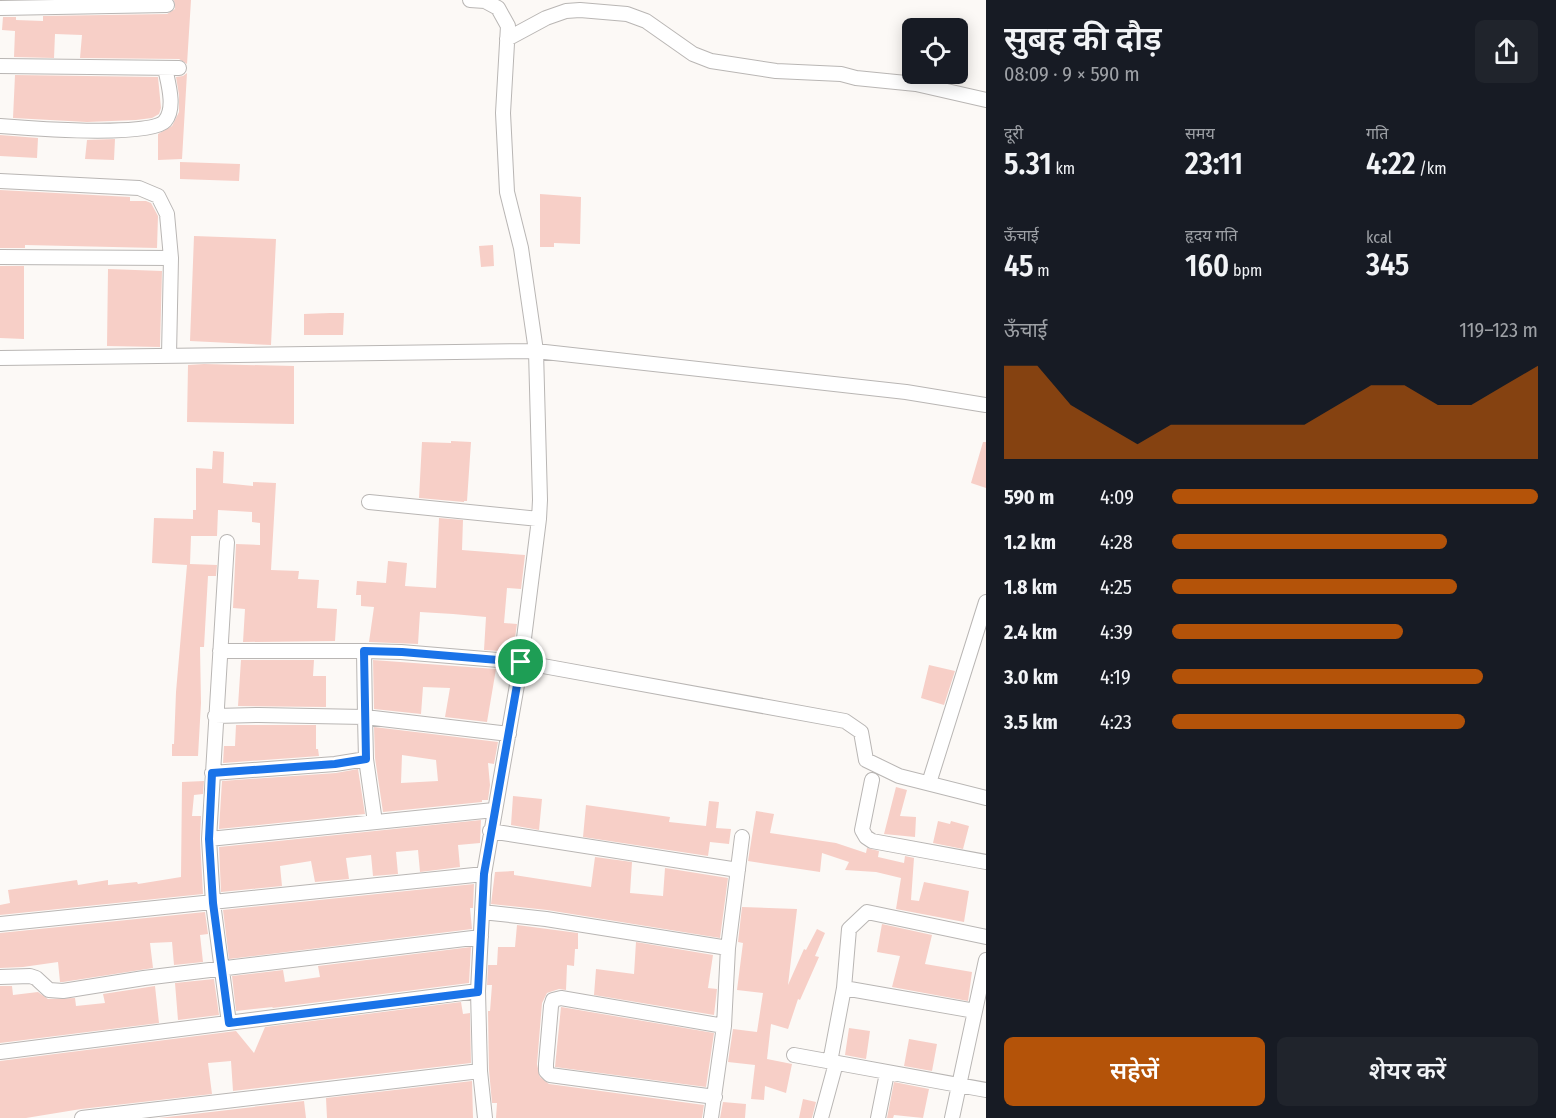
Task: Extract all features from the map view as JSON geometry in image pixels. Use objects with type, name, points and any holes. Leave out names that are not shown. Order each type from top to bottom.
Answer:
[{"type":"street","points":[[470,0],[499,4],[508,26],[503,112],[507,192],[521,248],[536,351],[540,519],[521,662],[484,874],[478,992],[480,1071],[485,1118]]},
{"type":"street","points":[[0,8],[167,5]]},
{"type":"street","points":[[507,39],[546,18],[566,11],[627,14],[646,21],[693,54],[711,62],[776,70],[842,74],[856,78],[916,84],[986,100]]},
{"type":"street","points":[[0,66],[179,68]]},
{"type":"street","points":[[0,126],[136,131],[160,125],[166,120],[169,108],[170,93],[165,68]]},
{"type":"street","points":[[0,181],[139,188],[158,196],[167,214],[171,258],[170,355]]},
{"type":"street","points":[[0,258],[171,258]]},
{"type":"street","points":[[0,358],[536,351],[906,392],[986,405]]},
{"type":"street","points":[[369,502],[540,519]]},
{"type":"street","points":[[227,542],[209,839],[213,903],[229,1023]]},
{"type":"street","points":[[929,783],[986,602]]},
{"type":"street","points":[[220,651],[402,652],[521,662],[845,721],[861,732],[866,760],[899,776],[986,798]]},
{"type":"street","points":[[364,651],[366,759],[375,822]]},
{"type":"street","points":[[215,716],[365,717],[509,734]]},
{"type":"street","points":[[212,773],[335,764],[366,759]]},
{"type":"street","points":[[872,780],[862,830],[866,837],[872,841],[986,862]]},
{"type":"street","points":[[209,839],[494,810]]},
{"type":"street","points":[[490,831],[738,870]]},
{"type":"street","points":[[711,1118],[724,1026],[728,948],[741,837]]},
{"type":"street","points":[[0,924],[484,874]]},
{"type":"street","points":[[482,912],[546,919],[728,948]]},
{"type":"street","points":[[821,1118],[833,1062],[844,988],[849,929],[867,912],[986,936]]},
{"type":"street","points":[[0,977],[36,978],[49,990],[63,991],[144,978],[481,937]]},
{"type":"street","points":[[952,1118],[986,960]]},
{"type":"street","points":[[844,988],[975,1011]]},
{"type":"street","points":[[0,1052],[478,992]]},
{"type":"street","points":[[715,1097],[550,1075],[546,1071],[546,1064],[551,1006],[553,1000],[561,998],[724,1026]]},
{"type":"street","points":[[794,1055],[986,1090]]},
{"type":"street","points":[[82,1118],[480,1071]]},
{"type":"street","points":[[878,1118],[887,1073]]},
{"type":"building","points":[[174,0],[191,0],[187,64],[179,59],[80,58],[82,35],[55,34],[54,58],[14,57],[15,31],[2,30],[3,17],[43,21],[43,16],[167,14],[175,9]]},
{"type":"building","points":[[187,73],[182,159],[158,160],[158,134],[172,126],[179,112],[176,77]]},
{"type":"building","points":[[15,75],[158,77],[161,108],[159,114],[152,118],[136,120],[87,122],[13,118]]},
{"type":"building","points":[[0,135],[38,138],[37,158],[0,156]]},
{"type":"building","points":[[115,139],[114,160],[85,159],[87,140]]},
{"type":"building","points":[[180,162],[240,164],[239,181],[180,179]]},
{"type":"building","points":[[0,190],[130,197],[130,201],[146,201],[151,203],[158,216],[157,248],[25,245],[25,248],[0,248]]},
{"type":"building","points":[[540,194],[581,197],[580,244],[554,243],[554,247],[540,247]]},
{"type":"building","points":[[194,236],[276,239],[271,345],[190,341]]},
{"type":"building","points":[[493,245],[494,266],[481,267],[479,246]]},
{"type":"building","points":[[0,266],[24,266],[24,339],[0,338]]},
{"type":"building","points":[[108,269],[162,271],[160,347],[107,346]]},
{"type":"building","points":[[344,313],[343,335],[304,335],[304,314]]},
{"type":"building","points":[[188,365],[294,366],[294,424],[187,422]]},
{"type":"building","points":[[451,441],[471,442],[467,501],[419,498],[422,442],[451,443]]},
{"type":"building","points":[[983,442],[986,442],[986,488],[971,483]]},
{"type":"building","points":[[213,451],[224,452],[223,483],[253,486],[253,482],[276,483],[271,570],[299,571],[298,579],[319,580],[317,608],[337,609],[335,641],[243,642],[245,609],[233,608],[236,544],[260,545],[260,523],[252,522],[252,512],[218,510],[217,536],[191,536],[190,564],[217,565],[216,576],[208,576],[204,647],[200,647],[201,703],[198,756],[172,756],[187,565],[152,563],[154,518],[193,519],[193,510],[196,510],[196,468],[212,469]]},
{"type":"building","points":[[439,518],[463,520],[462,550],[525,555],[521,589],[507,588],[504,623],[517,624],[513,652],[484,650],[486,617],[453,614],[420,612],[418,644],[369,642],[374,607],[361,606],[361,595],[356,595],[357,581],[386,583],[388,561],[407,563],[405,586],[436,588]]},
{"type":"building","points":[[241,660],[314,660],[313,676],[326,676],[326,707],[238,706]]},
{"type":"building","points":[[373,660],[496,669],[487,722],[445,717],[450,688],[423,687],[421,714],[374,709]]},
{"type":"building","points":[[929,665],[955,671],[944,705],[921,698]]},
{"type":"building","points":[[236,725],[316,725],[316,749],[318,749],[319,756],[223,763],[224,746],[235,746]]},
{"type":"building","points":[[374,727],[498,742],[494,764],[488,763],[490,785],[488,800],[482,800],[482,802],[383,812],[375,758]],"holes":[[[402,755],[436,760],[438,781],[401,783]]]},
{"type":"building","points":[[358,769],[365,814],[219,829],[222,781],[336,773]]},
{"type":"building","points":[[204,781],[203,794],[194,795],[192,816],[201,816],[203,894],[0,915],[0,905],[10,903],[8,890],[77,880],[78,885],[108,880],[108,885],[137,882],[138,884],[181,877],[182,782]]},
{"type":"building","points":[[896,787],[907,790],[900,816],[916,817],[915,837],[884,834]]},
{"type":"building","points":[[513,796],[542,799],[539,830],[511,825]]},
{"type":"building","points":[[709,801],[719,802],[716,828],[731,829],[729,844],[710,842],[708,856],[583,837],[586,805],[670,817],[669,822],[706,826]]},
{"type":"building","points":[[756,811],[774,814],[770,833],[836,843],[866,853],[867,848],[879,851],[878,857],[904,863],[905,856],[914,858],[911,900],[919,901],[924,882],[969,891],[964,922],[896,909],[901,878],[876,872],[845,870],[849,862],[822,853],[820,872],[748,861]]},
{"type":"building","points":[[481,820],[480,843],[458,845],[460,867],[420,872],[418,850],[396,852],[398,874],[373,876],[371,855],[346,858],[349,879],[315,882],[311,861],[280,866],[282,886],[221,892],[219,847]]},
{"type":"building","points":[[938,821],[950,824],[951,821],[969,826],[963,849],[933,843]]},
{"type":"building","points":[[595,857],[632,862],[630,893],[663,896],[665,868],[728,878],[720,938],[547,910],[491,904],[495,872],[514,871],[514,875],[591,887]]},
{"type":"building","points":[[474,884],[473,908],[470,908],[472,929],[229,959],[223,910]]},
{"type":"building","points":[[742,907],[797,909],[788,985],[804,949],[806,950],[817,929],[825,933],[815,956],[819,957],[800,1000],[798,999],[788,1029],[771,1024],[767,1059],[792,1064],[786,1093],[765,1086],[764,1100],[751,1099],[755,1065],[728,1062],[733,1029],[757,1032],[763,993],[737,990],[743,943],[738,942]]},
{"type":"building","points":[[205,912],[208,934],[200,935],[203,962],[174,965],[172,942],[150,943],[153,968],[63,982],[60,982],[58,962],[0,968],[0,933]]},
{"type":"building","points":[[882,924],[932,935],[925,964],[972,972],[968,1001],[892,987],[900,956],[877,952]]},
{"type":"building","points":[[517,925],[578,933],[578,949],[575,949],[574,966],[567,965],[566,990],[559,989],[547,993],[542,1003],[537,1064],[540,1077],[549,1084],[704,1105],[702,1118],[496,1118],[497,1103],[492,1103],[489,1070],[488,1011],[490,1011],[492,985],[487,985],[488,965],[497,965],[498,947],[515,947]]},
{"type":"building","points":[[636,942],[713,955],[708,988],[717,989],[714,1015],[594,995],[596,969],[634,974]]},
{"type":"building","points":[[471,947],[469,983],[236,1011],[232,976],[283,970],[285,982],[320,977],[318,966]]},
{"type":"building","points":[[214,979],[219,1015],[178,1020],[175,983]]},
{"type":"building","points":[[0,986],[12,986],[13,995],[38,992],[48,999],[75,998],[76,1006],[105,1003],[103,994],[155,986],[159,1023],[0,1043]]},
{"type":"building","points":[[461,1002],[463,1014],[470,1013],[471,1063],[233,1091],[231,1061],[208,1063],[212,1094],[81,1109],[26,1118],[0,1118],[0,1061],[236,1031],[254,1053],[265,1027]]},
{"type":"building","points":[[561,1007],[714,1033],[706,1087],[555,1067]]},
{"type":"building","points":[[849,1028],[870,1031],[866,1059],[845,1055]]},
{"type":"building","points":[[909,1039],[937,1044],[932,1071],[904,1066]]},
{"type":"building","points":[[472,1081],[473,1118],[327,1118],[326,1098]]},
{"type":"building","points":[[894,1082],[929,1089],[923,1118],[894,1115],[893,1118],[887,1118]]},
{"type":"building","points":[[803,1099],[816,1102],[812,1118],[799,1118]]},
{"type":"building","points":[[304,1101],[306,1118],[159,1118]]},
{"type":"building","points":[[723,1102],[746,1104],[745,1118],[720,1118]]},
{"type":"route","points":[[364,651],[521,662],[484,874],[478,992],[229,1023],[213,903],[209,839],[212,773],[335,764],[366,759],[364,651]]}]
